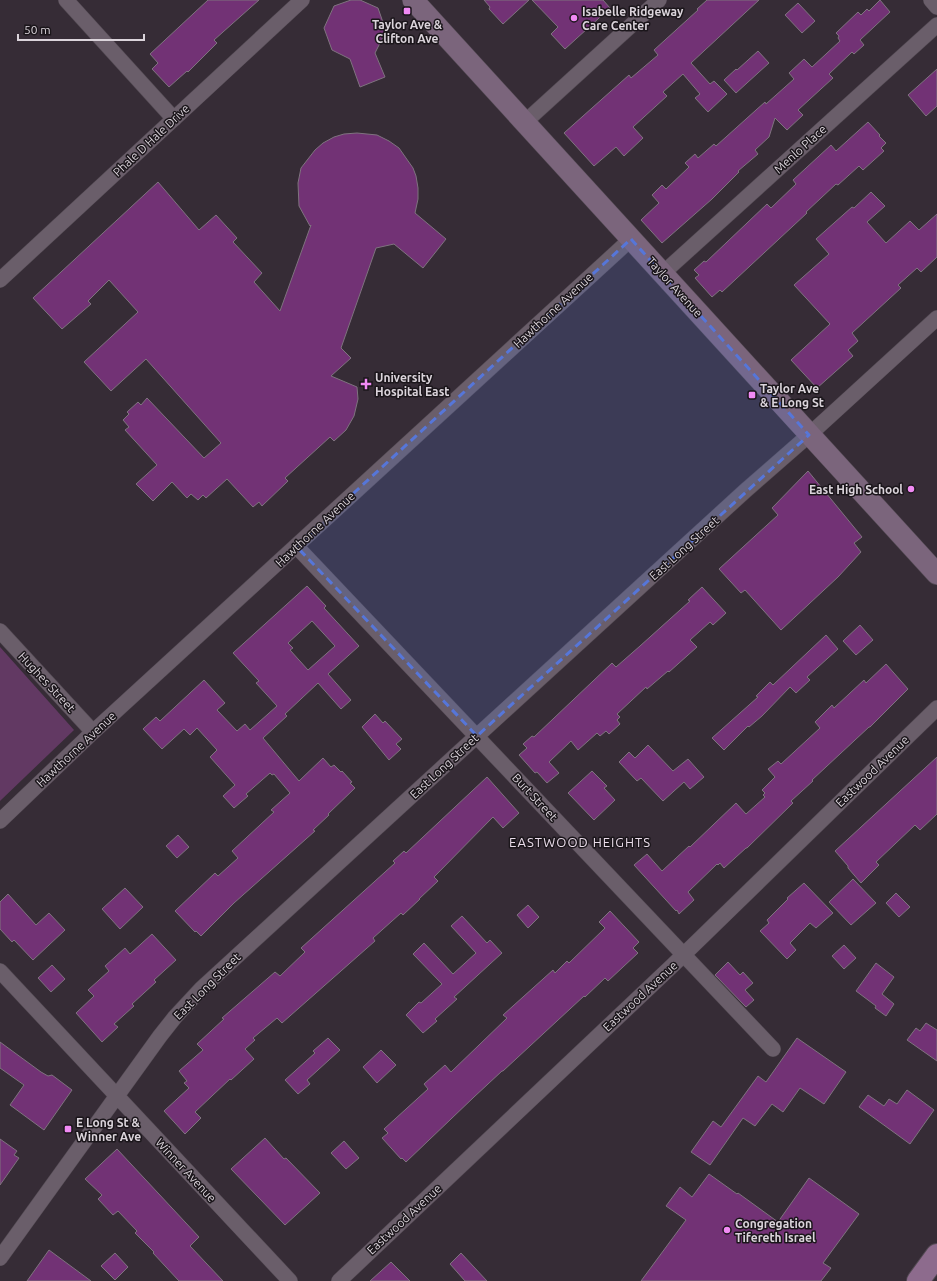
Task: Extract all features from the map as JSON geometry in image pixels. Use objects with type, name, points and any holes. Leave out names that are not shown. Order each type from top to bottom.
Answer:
[{"type":"main road","name":"Taylor Avenue","points":[[413,0],[937,574]]},
{"type":"main road","points":[[918,1281],[937,1255]]},
{"type":"street","points":[[66,0],[174,119]]},
{"type":"street","name":"Phale D Hale Drive","points":[[0,280],[302,0]]},
{"type":"street","points":[[525,122],[659,0]]},
{"type":"street","points":[[931,0],[937,7]]},
{"type":"street","name":"Menlo Place","points":[[662,274],[937,25]]},
{"type":"street","name":"Hawthorne Avenue","points":[[0,821],[94,732],[630,239]]},
{"type":"street","name":"East Long Street","points":[[0,1258],[116,1096],[175,1017],[201,989],[745,491],[809,435],[937,318]]},
{"type":"street","name":"Burt Street","points":[[296,546],[773,1049]]},
{"type":"street","name":"Hughes Street","points":[[0,631],[94,732]]},
{"type":"street","name":"Eastwood Avenue","points":[[339,1281],[684,955],[937,708]]},
{"type":"street","name":"Winner Avenue","points":[[0,971],[290,1281]]},
{"type":"highlighted area","points":[[631,239],[809,435],[477,736],[296,546]]},
{"type":"shaded area","points":[[0,647],[74,730],[0,801]]},
{"type":"building","points":[[208,0],[259,0],[214,40],[217,43],[188,72],[187,71],[169,87],[152,69],[158,63],[150,54]]},
{"type":"building","points":[[351,0],[360,0],[378,8],[386,31],[375,53],[385,77],[360,87],[350,59],[332,50],[324,28],[334,6]]},
{"type":"building","points":[[484,0],[529,0],[503,24],[489,9],[490,7]]},
{"type":"building","name":"Isabelle Ridgeway Care Center","points":[[532,0],[603,0],[610,8],[565,49],[551,34],[558,27]]},
{"type":"building","points":[[707,0],[759,0],[691,63],[710,84],[714,81],[727,94],[708,112],[695,98],[700,94],[683,74],[663,92],[667,96],[633,127],[643,138],[624,156],[616,147],[594,166],[564,133],[629,75],[631,78],[658,55],[654,50]]},
{"type":"building","points":[[880,0],[890,12],[860,40],[864,45],[854,54],[852,52],[829,74],[833,78],[798,110],[803,115],[787,130],[775,118],[769,137],[755,150],[758,154],[738,171],[739,172],[712,199],[662,243],[641,220],[659,203],[652,195],[662,185],[666,189],[689,167],[685,163],[695,154],[698,158],[714,144],[716,146],[765,102],[766,104],[794,79],[789,73],[804,59],[812,67],[840,41],[838,38],[839,36],[836,33],[858,12],[861,15],[867,9],[869,11]]},
{"type":"building","points":[[798,3],[815,21],[802,33],[785,15]]},
{"type":"building","points":[[758,51],[769,63],[736,93],[724,80]]},
{"type":"building","points":[[937,69],[937,106],[926,116],[908,95]]},
{"type":"building","points":[[868,122],[886,143],[881,148],[884,151],[863,170],[859,166],[838,185],[836,184],[722,292],[720,290],[712,297],[695,278],[699,275],[694,270],[704,261],[706,262],[767,204],[771,208],[796,184],[793,180],[831,145],[836,151]]},
{"type":"building","points":[[357,133],[377,135],[399,148],[413,168],[416,176],[418,199],[415,213],[446,239],[423,268],[394,244],[376,248],[341,348],[351,358],[331,376],[357,387],[358,399],[354,416],[346,430],[334,441],[330,437],[285,478],[288,481],[262,506],[259,502],[253,507],[227,479],[206,498],[203,495],[198,500],[191,494],[187,498],[172,482],[153,501],[136,484],[157,465],[125,430],[129,427],[123,420],[129,414],[127,412],[138,402],[141,405],[147,398],[204,458],[221,443],[146,359],[111,391],[84,362],[138,312],[109,280],[88,301],[91,304],[62,329],[33,298],[158,182],[199,230],[216,215],[237,238],[233,242],[262,273],[254,282],[280,311],[311,225],[310,226],[299,206],[298,183],[301,168],[315,150],[323,143],[344,134]]},
{"type":"building","points":[[871,192],[885,206],[867,222],[886,243],[910,221],[919,230],[937,214],[937,257],[921,272],[917,268],[898,285],[901,288],[852,333],[858,341],[848,350],[853,356],[817,388],[791,360],[830,324],[794,285],[829,254],[816,239]]},
{"type":"building","points":[[808,471],[862,537],[854,543],[861,552],[838,577],[781,630],[745,590],[741,593],[719,569],[778,515],[772,508]]},
{"type":"building","points":[[307,586],[326,606],[324,608],[359,646],[328,674],[351,700],[341,709],[318,683],[285,714],[287,716],[263,738],[299,781],[323,758],[331,767],[334,765],[341,772],[342,771],[352,782],[350,783],[355,788],[313,830],[315,831],[234,903],[201,936],[196,931],[195,932],[175,911],[215,873],[218,876],[238,858],[232,851],[274,812],[271,810],[290,793],[274,774],[272,775],[270,773],[246,794],[248,796],[234,808],[223,796],[235,785],[210,757],[217,750],[197,728],[190,735],[184,729],[162,749],[143,729],[156,717],[160,721],[204,680],[225,703],[217,710],[237,731],[245,724],[250,730],[277,706],[256,683],[259,681],[233,653]],"holes":[[[312,621],[335,646],[308,670],[290,650],[293,648],[288,643]]]},
{"type":"building","points":[[702,587],[726,613],[713,625],[710,622],[690,640],[697,647],[669,672],[668,671],[647,689],[646,687],[617,714],[620,717],[617,720],[620,724],[609,734],[606,731],[600,736],[597,733],[578,750],[571,741],[549,762],[559,773],[547,783],[537,772],[535,773],[519,755],[527,748],[523,744],[532,736],[534,737],[612,663],[616,667],[640,646],[690,601],[688,600]]},
{"type":"building","points":[[860,625],[873,640],[856,655],[843,641]]},
{"type":"building","points":[[826,635],[838,649],[807,677],[810,680],[796,693],[790,687],[762,716],[749,727],[748,726],[724,750],[712,738],[758,697],[756,696],[770,682],[773,685]]},
{"type":"building","points":[[886,664],[908,689],[870,727],[812,780],[813,781],[791,801],[793,803],[747,848],[724,868],[720,863],[718,865],[717,864],[688,892],[694,900],[679,914],[677,910],[676,911],[634,865],[647,854],[662,871],[689,846],[690,847],[736,803],[746,814],[765,797],[763,795],[765,793],[762,790],[775,777],[768,769],[778,761],[781,764],[820,728],[815,722],[832,705],[834,708],[864,680],[866,683]]},
{"type":"building","points":[[375,714],[383,723],[385,721],[402,739],[396,744],[401,749],[389,760],[362,727]]},
{"type":"building","points":[[648,745],[673,771],[688,759],[704,777],[690,789],[684,782],[663,801],[641,778],[637,781],[619,762],[629,752],[635,758]]},
{"type":"building","points":[[937,757],[937,814],[920,830],[915,825],[876,862],[879,865],[861,883],[835,851]]},
{"type":"building","points":[[592,771],[607,786],[604,788],[615,800],[594,820],[568,793]]},
{"type":"building","points":[[487,777],[519,813],[503,828],[493,817],[434,877],[438,881],[403,915],[401,913],[373,938],[375,941],[282,1023],[277,1018],[253,1038],[255,1040],[245,1049],[254,1059],[195,1112],[201,1118],[185,1134],[164,1111],[189,1088],[184,1083],[187,1081],[179,1071],[203,1050],[197,1044],[224,1019],[222,1018],[275,972],[280,976],[305,952],[301,948],[395,863],[393,861],[404,851],[406,853]]},
{"type":"building","points":[[178,835],[189,847],[177,858],[166,846]]},
{"type":"building","points":[[853,879],[876,903],[851,925],[829,902]]},
{"type":"building","points":[[804,883],[833,913],[816,928],[810,923],[790,943],[796,950],[787,959],[760,931],[769,923],[767,920],[788,899],[787,898]]},
{"type":"building","points":[[125,888],[143,907],[120,929],[102,909]]},
{"type":"building","points":[[896,893],[910,907],[899,917],[886,903]]},
{"type":"building","points":[[8,894],[36,925],[49,913],[65,930],[33,960],[14,940],[12,942],[0,929],[0,902]]},
{"type":"building","points":[[528,905],[539,917],[528,928],[517,915]]},
{"type":"building","points":[[610,911],[639,942],[633,948],[638,953],[608,981],[605,978],[585,997],[584,996],[406,1162],[402,1158],[401,1159],[382,1138],[388,1133],[384,1129],[428,1089],[424,1084],[445,1065],[451,1072],[507,1018],[503,1015],[553,970],[555,973],[567,961],[569,963],[605,928],[599,922]]},
{"type":"building","points":[[462,916],[487,943],[490,940],[502,953],[454,997],[457,999],[435,1019],[437,1021],[423,1033],[406,1015],[419,1002],[421,1003],[442,984],[413,954],[424,943],[453,974],[476,953],[451,926]]},
{"type":"building","points":[[152,934],[176,960],[154,980],[156,982],[132,1004],[134,1006],[114,1024],[118,1027],[102,1042],[76,1013],[94,996],[88,990],[109,971],[105,966],[125,948],[130,954]]},
{"type":"building","points":[[844,945],[856,958],[844,969],[832,956]]},
{"type":"building","points":[[728,962],[740,975],[743,972],[753,983],[745,990],[754,1000],[746,1007],[715,975]]},
{"type":"building","points":[[876,963],[894,977],[882,994],[894,1004],[886,1016],[875,1008],[876,1006],[856,991]]},
{"type":"building","points":[[52,965],[65,979],[51,992],[38,978]]},
{"type":"building","points":[[926,1023],[937,1030],[937,1061],[907,1040],[916,1028],[920,1031]]},
{"type":"building","points":[[328,1038],[340,1050],[307,1080],[310,1084],[298,1094],[285,1080],[315,1053],[313,1051]]},
{"type":"building","points":[[797,1038],[846,1072],[824,1104],[800,1088],[783,1112],[772,1104],[755,1126],[743,1118],[710,1165],[691,1152],[713,1121],[721,1127],[758,1076],[766,1082]]},
{"type":"building","points":[[0,1042],[41,1072],[48,1076],[52,1075],[72,1090],[44,1130],[10,1105],[24,1085],[0,1068]]},
{"type":"building","points":[[381,1050],[396,1065],[377,1083],[363,1067]]},
{"type":"building","points":[[907,1090],[934,1110],[910,1144],[859,1107],[868,1095],[884,1106],[889,1099],[897,1104]]},
{"type":"building","points":[[265,1138],[284,1159],[286,1158],[320,1193],[285,1225],[231,1169]]},
{"type":"building","points":[[0,1139],[17,1151],[14,1155],[19,1158],[0,1185]]},
{"type":"building","points":[[344,1141],[359,1158],[346,1169],[331,1153]]},
{"type":"building","points":[[117,1149],[199,1237],[190,1246],[223,1281],[179,1281],[135,1233],[137,1231],[118,1211],[113,1215],[98,1199],[102,1195],[85,1179]]},
{"type":"building","name":"Congregation Tifereth Israel","points":[[709,1174],[778,1222],[809,1178],[859,1214],[823,1263],[831,1268],[821,1281],[641,1281],[686,1220],[666,1206],[680,1187],[692,1197]]},
{"type":"building","points":[[49,1250],[91,1281],[27,1281]]},
{"type":"building","points":[[115,1253],[128,1267],[115,1280],[101,1266]]},
{"type":"building","points":[[461,1253],[487,1281],[465,1281],[450,1264]]},
{"type":"building","points":[[391,1262],[410,1281],[370,1281]]},
{"type":"place","name":"Taylor Ave & Clifton Ave","points":[[407,11]]},
{"type":"place","name":"Isabelle Ridgeway Care Center","points":[[574,18]]},
{"type":"place","name":"University Hospital East","points":[[366,384]]},
{"type":"place","name":"Taylor Ave & E Long St","points":[[752,395]]},
{"type":"place","name":"East High School","points":[[911,489]]},
{"type":"place","name":"E Long St & Winner Ave","points":[[68,1129]]},
{"type":"place","name":"Congregation Tifereth Israel","points":[[727,1230]]},
{"type":"district","name":"EASTWOOD HEIGHTS","points":[[580,842]]}]
